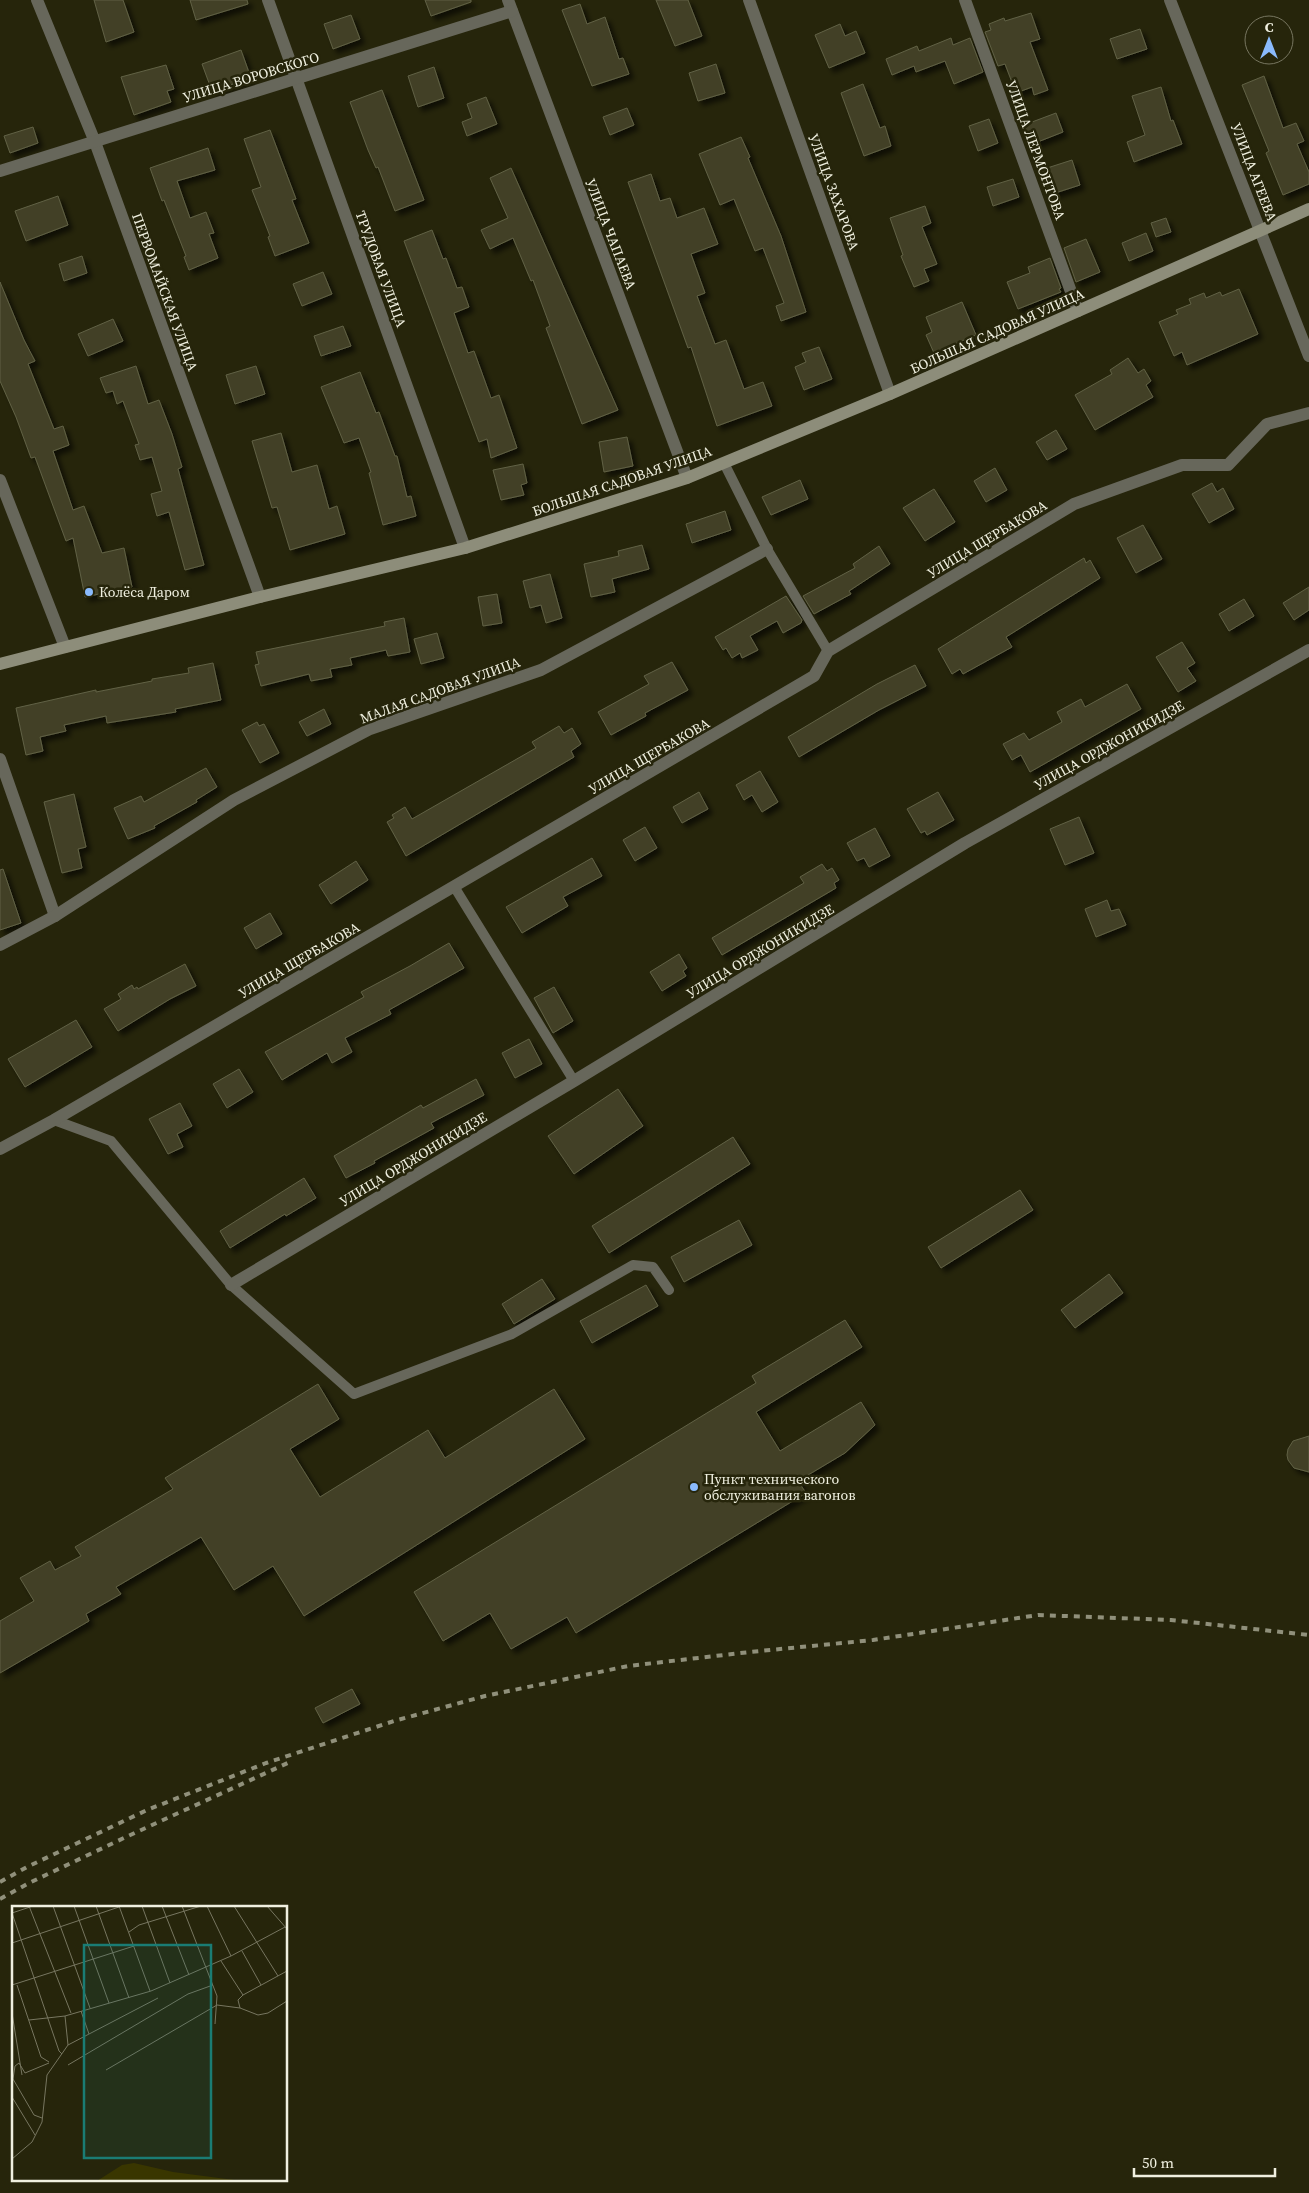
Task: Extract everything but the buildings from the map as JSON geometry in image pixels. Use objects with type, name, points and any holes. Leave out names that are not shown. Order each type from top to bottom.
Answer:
[{"type":"main road","name":"БОЛЬШАЯ САДОВАЯ УЛИЦА","points":[[0,664],[260,597],[464,548],[687,478],[890,394],[1309,209]]},
{"type":"street","name":"ПЕРВОМАЙСКАЯ УЛИЦА","points":[[37,0],[94,142],[260,597]]},
{"type":"street","name":"ТРУДОВАЯ УЛИЦА","points":[[268,0],[464,548]]},
{"type":"street","name":"УЛИЦА ЗАХАРОВА","points":[[749,0],[890,394]]},
{"type":"street","name":"УЛИЦА ЛЕРМОНТОВА","points":[[965,0],[1078,311]]},
{"type":"street","name":"УЛИЦА АГЕЕВА","points":[[1170,0],[1309,356]]},
{"type":"street","name":"УЛИЦА ВОРОВСКОГО","points":[[0,171],[297,79],[510,6]]},
{"type":"street","name":"УЛИЦА ЧАПАЕВА","points":[[510,6],[687,478]]},
{"type":"street","name":"УЛИЦА ЩЕРБАКОВА","points":[[0,1149],[54,1120],[454,888],[814,676],[828,651],[1074,504],[1182,466],[1228,465],[1267,424],[1309,412]]},
{"type":"street","points":[[0,480],[64,648]]},
{"type":"street","name":"МАЛАЯ САДОВАЯ УЛИЦА","points":[[0,944],[55,916],[234,800],[370,729],[541,670],[767,549]]},
{"type":"street","name":"УЛИЦА ОРДЖОНИКИДЗЕ","points":[[230,1285],[574,1081],[965,843],[1309,650]]},
{"type":"street","points":[[0,759],[55,916]]},
{"type":"lane","points":[[724,463],[767,549],[828,651]]},
{"type":"lane","points":[[454,888],[574,1081]]},
{"type":"lane","points":[[54,1120],[111,1141],[230,1285],[354,1394],[512,1334],[633,1265],[653,1267],[669,1290]]},
{"type":"railway","points":[[0,1882],[27,1867],[147,1810],[266,1763],[394,1721],[485,1696],[628,1666],[873,1640],[1038,1615],[1171,1620],[1309,1635]]},
{"type":"railway","points":[[0,1899],[29,1883],[126,1837],[292,1761]]},
{"type":"place","name":"Колёса Даром","points":[[89,592]]},
{"type":"place","name":"Пункт технического обслуживания вагонов","points":[[694,1487]]}]
